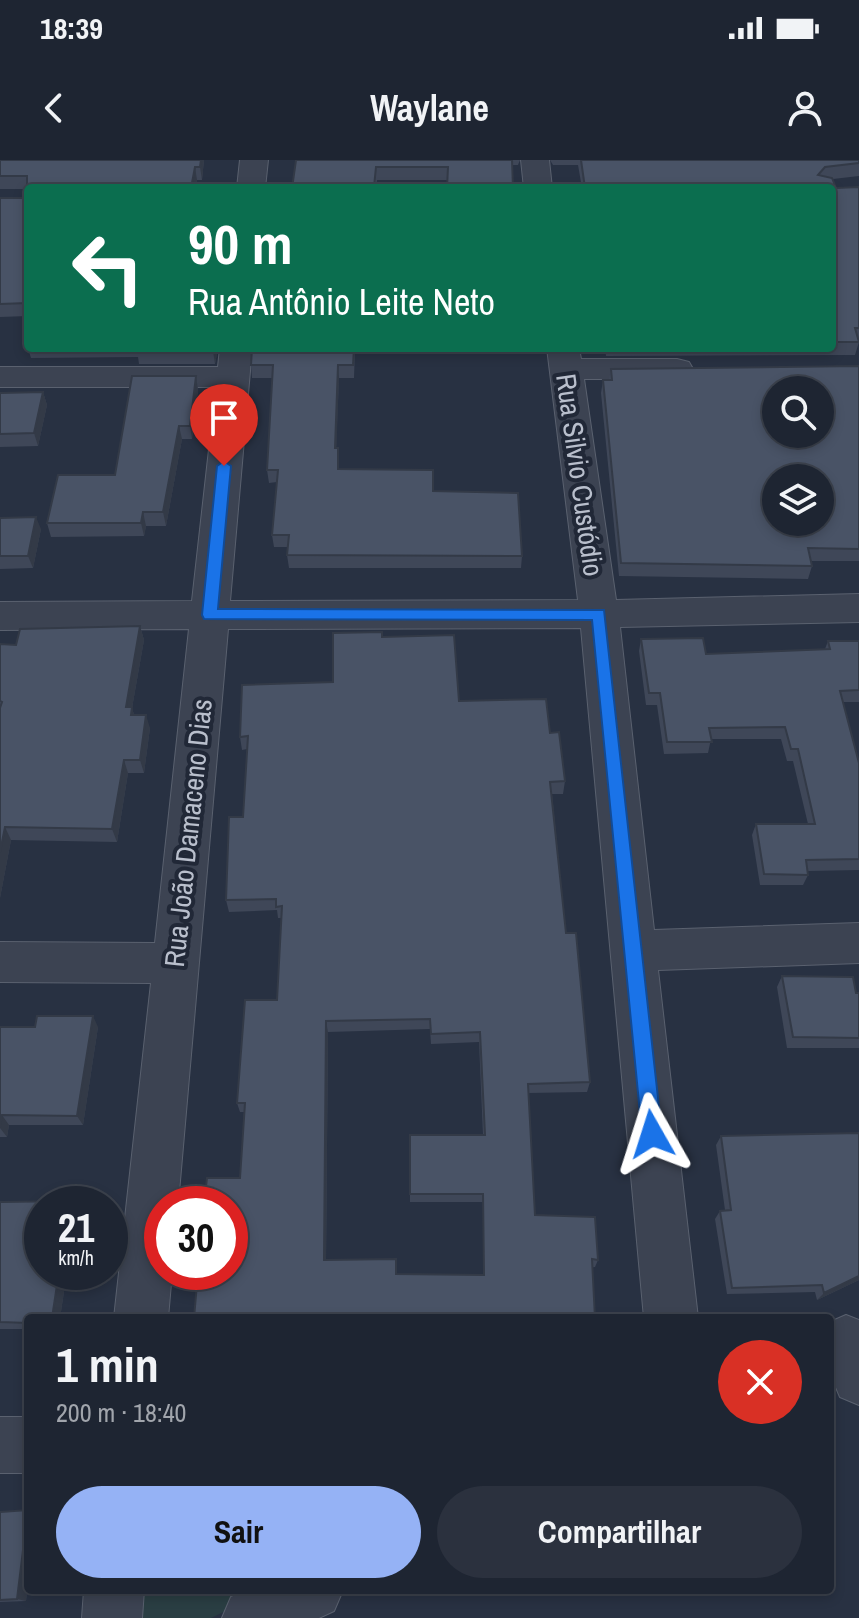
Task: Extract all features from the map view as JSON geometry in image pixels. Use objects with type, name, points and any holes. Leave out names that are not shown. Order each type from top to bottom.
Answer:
[{"type":"street","points":[[251,184],[254,160]]},
{"type":"street","points":[[535,160],[538,184]]},
{"type":"street","points":[[564,358],[705,368]]},
{"type":"street","name":"Rua Silvio Custódio","points":[[564,358],[599,614],[671,1314]]},
{"type":"street","points":[[0,377],[234,362]]},
{"type":"street","name":"Rua João Damaceno Dias","points":[[141,1314],[234,362]]},
{"type":"street","points":[[0,616],[599,614],[859,608]]},
{"type":"street","points":[[632,951],[859,943]]},
{"type":"street","points":[[0,962],[176,963]]},
{"type":"street","points":[[0,1445],[24,1445]]},
{"type":"street","points":[[112,1618],[114,1594]]},
{"type":"street","points":[[252,1618],[304,1594]]},
{"type":"green space","points":[[127,1594],[261,1594],[211,1618],[125,1618]]},
{"type":"building","points":[[0,160],[201,160],[200,167],[195,167],[192,184],[27,184],[27,176],[0,176]]},
{"type":"building","points":[[296,160],[512,160],[513,184],[447,184],[448,167],[376,167],[374,184],[293,184]]},
{"type":"building","points":[[581,160],[859,160],[859,163],[825,167],[818,175],[832,178],[834,184],[584,184]]},
{"type":"building","points":[[859,187],[859,328],[855,328],[859,342],[836,342],[836,188]]},
{"type":"building","points":[[0,198],[24,198],[24,303],[0,304]]},
{"type":"building","points":[[252,352],[354,352],[353,365],[338,365],[335,448],[338,448],[338,469],[433,470],[433,491],[518,493],[522,556],[287,555],[289,535],[272,535],[278,470],[267,470],[273,365],[251,365]]},
{"type":"building","points":[[859,366],[859,549],[808,548],[812,566],[621,563],[603,380],[612,380],[611,369]]},
{"type":"building","points":[[132,376],[196,376],[190,426],[179,426],[163,512],[143,512],[141,523],[47,523],[58,475],[115,475]]},
{"type":"building","points":[[43,392],[34,433],[0,434],[0,393]]},
{"type":"building","points":[[36,517],[28,556],[0,556],[0,518]]},
{"type":"building","points":[[140,626],[126,707],[132,707],[131,715],[146,715],[140,760],[124,760],[112,829],[5,827],[0,852],[0,644],[16,645],[20,629]]},
{"type":"building","points":[[382,632],[382,637],[454,635],[459,701],[546,699],[550,733],[559,732],[565,781],[550,782],[566,933],[576,933],[590,1082],[528,1084],[535,1215],[595,1217],[598,1260],[592,1259],[595,1314],[194,1314],[196,1290],[248,1290],[248,1186],[206,1186],[207,1178],[240,1178],[245,1103],[237,1103],[245,1000],[277,1000],[282,906],[276,907],[276,899],[226,900],[229,817],[243,817],[248,736],[240,737],[242,685],[333,682],[333,633]],"holes":[[[430,1019],[431,1034],[480,1032],[485,1135],[410,1135],[410,1194],[483,1194],[484,1275],[396,1274],[396,1259],[324,1260],[326,1021]]]},
{"type":"building","points":[[703,638],[706,654],[830,649],[828,641],[859,641],[859,690],[840,691],[859,763],[859,859],[806,860],[808,875],[764,874],[756,824],[815,824],[798,749],[791,749],[785,727],[709,728],[712,742],[667,742],[660,693],[649,693],[641,639]]},
{"type":"building","points":[[782,976],[853,977],[856,993],[859,993],[859,1038],[793,1037]]},
{"type":"building","points":[[37,1016],[93,1016],[77,1116],[2,1115],[0,1127],[0,1027],[35,1027]]},
{"type":"building","points":[[859,1133],[859,1276],[824,1293],[822,1285],[732,1288],[720,1211],[731,1210],[721,1136]]},
{"type":"building","points":[[0,1202],[24,1202],[24,1290],[56,1290],[53,1314],[24,1314],[24,1323],[0,1322]]},
{"type":"building","points":[[24,1510],[24,1542],[17,1599],[0,1600],[0,1512]]},
{"type":"route","points":[[224,466],[210,615],[599,614],[652,1134]]}]
